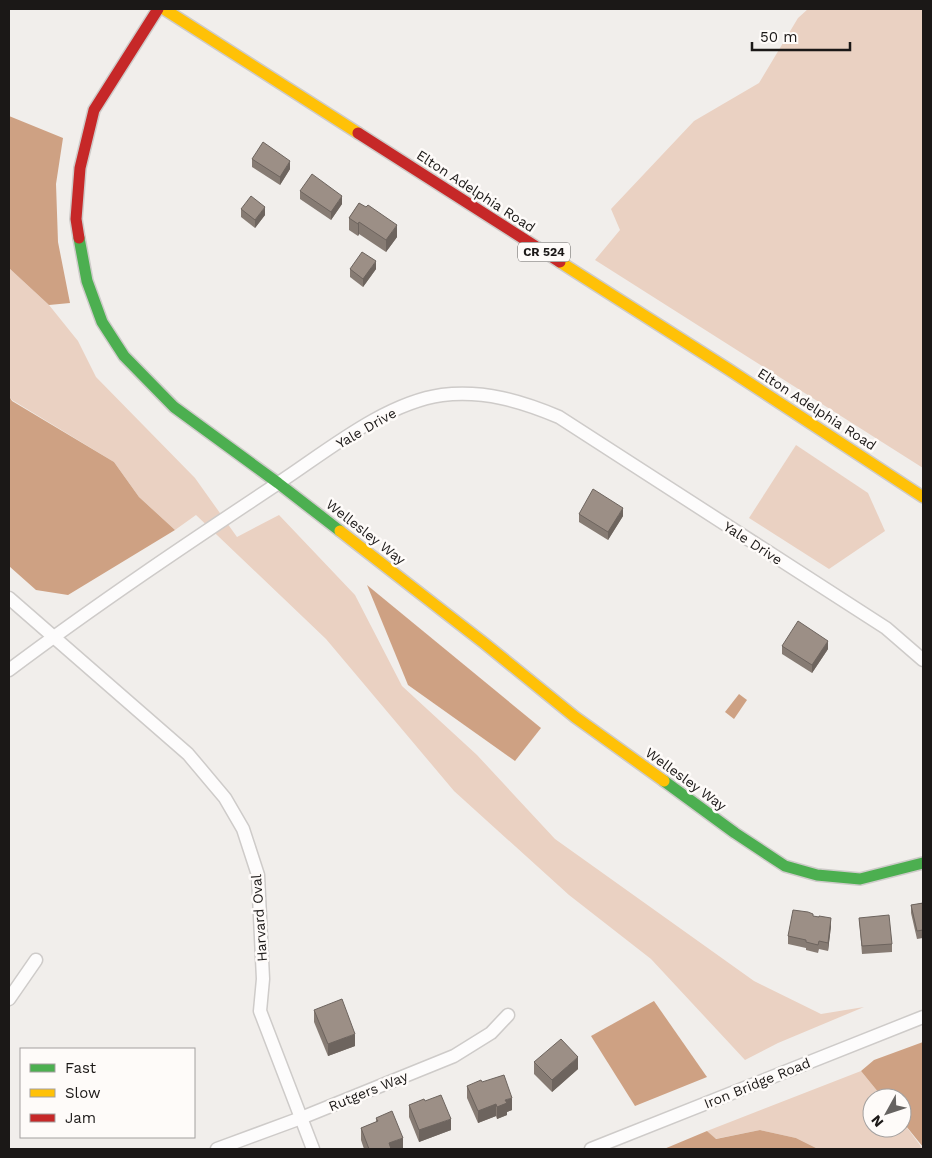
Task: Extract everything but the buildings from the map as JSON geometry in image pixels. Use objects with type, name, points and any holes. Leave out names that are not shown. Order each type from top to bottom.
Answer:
[{"type":"street","name":"Wellesley Way","points":[[158,9],[94,110],[80,168],[76,219],[87,281],[102,322],[124,356],[174,407],[278,484],[469,631],[575,716],[735,833],[785,866],[817,875],[860,879],[923,863]]},
{"type":"street","name":"Elton Adelphia Road","points":[[164,9],[728,369],[923,496]]},
{"type":"street","name":"Yale Drive","points":[[9,670],[52,637],[374,420],[408,405],[440,396],[467,394],[496,395],[530,404],[559,417],[886,628],[923,660]]},
{"type":"street","name":"Harvard Oval","points":[[9,598],[188,754],[225,798],[243,829],[258,875],[263,979],[260,1011],[313,1149]]},
{"type":"street","points":[[9,998],[36,960]]},
{"type":"street","name":"Rutgers Way","points":[[217,1149],[302,1118],[454,1056],[491,1033],[508,1015]]},
{"type":"street","name":"Iron Bridge Road","points":[[591,1149],[923,1017]]},
{"type":"shaded area","points":[[808,9],[923,9],[923,468],[595,260],[620,230],[611,209],[694,121],[759,83],[798,18]]},
{"type":"shaded area","points":[[9,116],[63,138],[56,184],[58,242],[70,303],[49,305],[9,268]]},
{"type":"shaded area","points":[[9,268],[49,305],[78,341],[96,377],[195,478],[237,537],[279,515],[355,595],[402,686],[477,755],[555,839],[754,981],[821,1014],[864,1007],[778,1043],[745,1060],[651,959],[569,895],[454,791],[326,639],[196,515],[175,530],[139,497],[114,462],[12,400],[9,396]]},
{"type":"shaded area","points":[[9,396],[12,401],[114,462],[139,497],[175,530],[68,595],[36,590],[9,566]]},
{"type":"shaded area","points":[[796,445],[868,493],[885,531],[829,569],[749,518]]},
{"type":"shaded area","points":[[367,585],[541,728],[515,761],[408,685]]},
{"type":"shaded area","points":[[739,694],[747,700],[734,719],[725,712]]},
{"type":"shaded area","points":[[654,1001],[707,1077],[635,1106],[591,1036]]},
{"type":"shaded area","points":[[923,1042],[923,1147],[912,1133],[912,1088],[875,1088],[861,1071],[874,1060]]},
{"type":"shaded area","points":[[861,1071],[875,1088],[862,1088],[862,1138],[912,1138],[912,1134],[923,1149],[818,1149],[796,1138],[760,1130],[715,1139],[707,1131]]},
{"type":"shaded area","points":[[760,1130],[796,1138],[818,1149],[664,1149],[707,1131],[716,1139]]},
{"type":"traffic: fast","points":[[79,238],[87,281],[102,322],[124,356],[174,407],[340,531]]},
{"type":"traffic: fast","points":[[664,781],[735,833],[785,866],[817,875],[860,879],[923,863]]},
{"type":"traffic: slow","points":[[164,9],[358,133]]},
{"type":"traffic: slow","points":[[560,262],[923,497]]},
{"type":"traffic: slow","points":[[340,531],[484,643],[575,717],[664,781]]},
{"type":"traffic: jam","points":[[79,238],[76,219],[80,168],[94,110],[158,9]]},
{"type":"traffic: jam","points":[[358,133],[560,262]]}]
